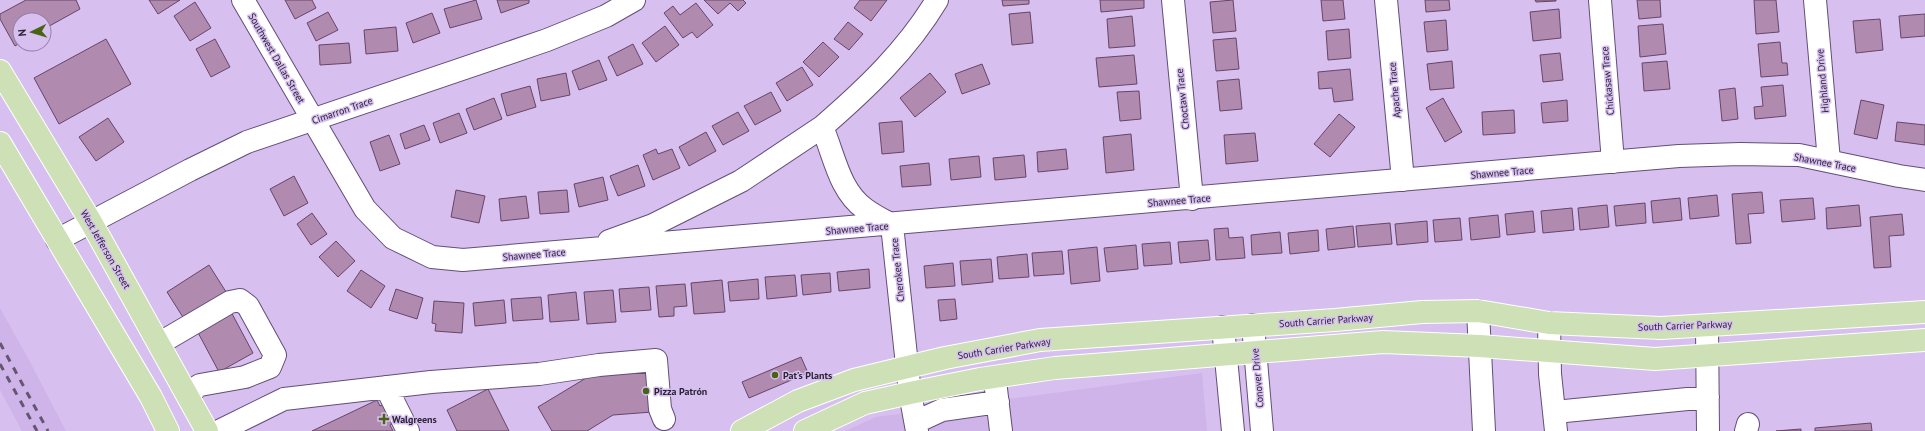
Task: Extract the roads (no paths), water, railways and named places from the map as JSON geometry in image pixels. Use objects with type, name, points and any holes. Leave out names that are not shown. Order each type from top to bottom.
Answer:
[{"type":"main road","name":"West Jefferson Street","points":[[0,71],[91,222],[188,393],[207,431]]},
{"type":"main road","points":[[0,143],[151,397],[168,431]]},
{"type":"main road","name":"South Carrier Parkway","points":[[742,431],[798,401],[854,380],[945,358],[1040,340],[1335,320],[1422,312],[1478,311],[1549,323],[1661,328],[1925,312]]},
{"type":"main road","points":[[805,431],[865,403],[994,377],[1055,368],[1226,354],[1383,342],[1480,346],[1655,359],[1925,340]]},
{"type":"street","name":"Southwest Dallas Street","points":[[243,0],[365,209],[393,238],[432,257]]},
{"type":"street","name":"Cimarron Trace","points":[[58,240],[190,170],[247,142],[546,40],[606,16],[634,0]]},
{"type":"street","points":[[581,250],[653,225],[741,182],[822,127],[855,98],[905,47],[937,0]]},
{"type":"street","name":"Choctaw Trace","points":[[1173,0],[1192,199]]},
{"type":"street","name":"Apache Trace","points":[[1386,0],[1403,180]]},
{"type":"street","name":"Chickasaw Trace","points":[[1600,0],[1613,162]]},
{"type":"street","name":"Highland Drive","points":[[1815,0],[1828,161]]},
{"type":"street","name":"Cherokee Trace","points":[[822,127],[835,163],[847,189],[864,209],[892,225],[910,393],[917,427]]},
{"type":"street","name":"Shawnee Trace","points":[[432,257],[462,260],[892,225],[1679,156],[1740,154],[1799,155],[1925,180]]},
{"type":"street","points":[[160,343],[230,302],[240,300],[248,306],[275,355],[270,367],[245,376],[200,385],[188,393]]},
{"type":"street","points":[[1478,311],[1484,431]]},
{"type":"street","points":[[1549,323],[1555,421]]},
{"type":"street","name":"Conover Drive","points":[[1253,325],[1262,431]]},
{"type":"street","points":[[1707,326],[1708,431]]},
{"type":"street","points":[[1222,327],[1233,431]]},
{"type":"street","points":[[219,431],[284,398],[382,387],[539,374],[599,365],[656,360],[660,409],[664,419]]},
{"type":"street","points":[[994,377],[1001,431]]},
{"type":"street","points":[[382,387],[400,431]]},
{"type":"street","points":[[382,387],[408,431]]},
{"type":"street","points":[[1555,421],[1565,412],[1708,397]]},
{"type":"street","points":[[917,427],[942,410],[998,402]]},
{"type":"railway","points":[[0,343],[48,431]]},
{"type":"railway","points":[[0,364],[37,431]]},
{"type":"place","name":"Pat's Plants","points":[[775,375]]},
{"type":"place","name":"Pizza Patrón","points":[[646,391]]},
{"type":"place","name":"Walgreens","points":[[384,419]]}]
